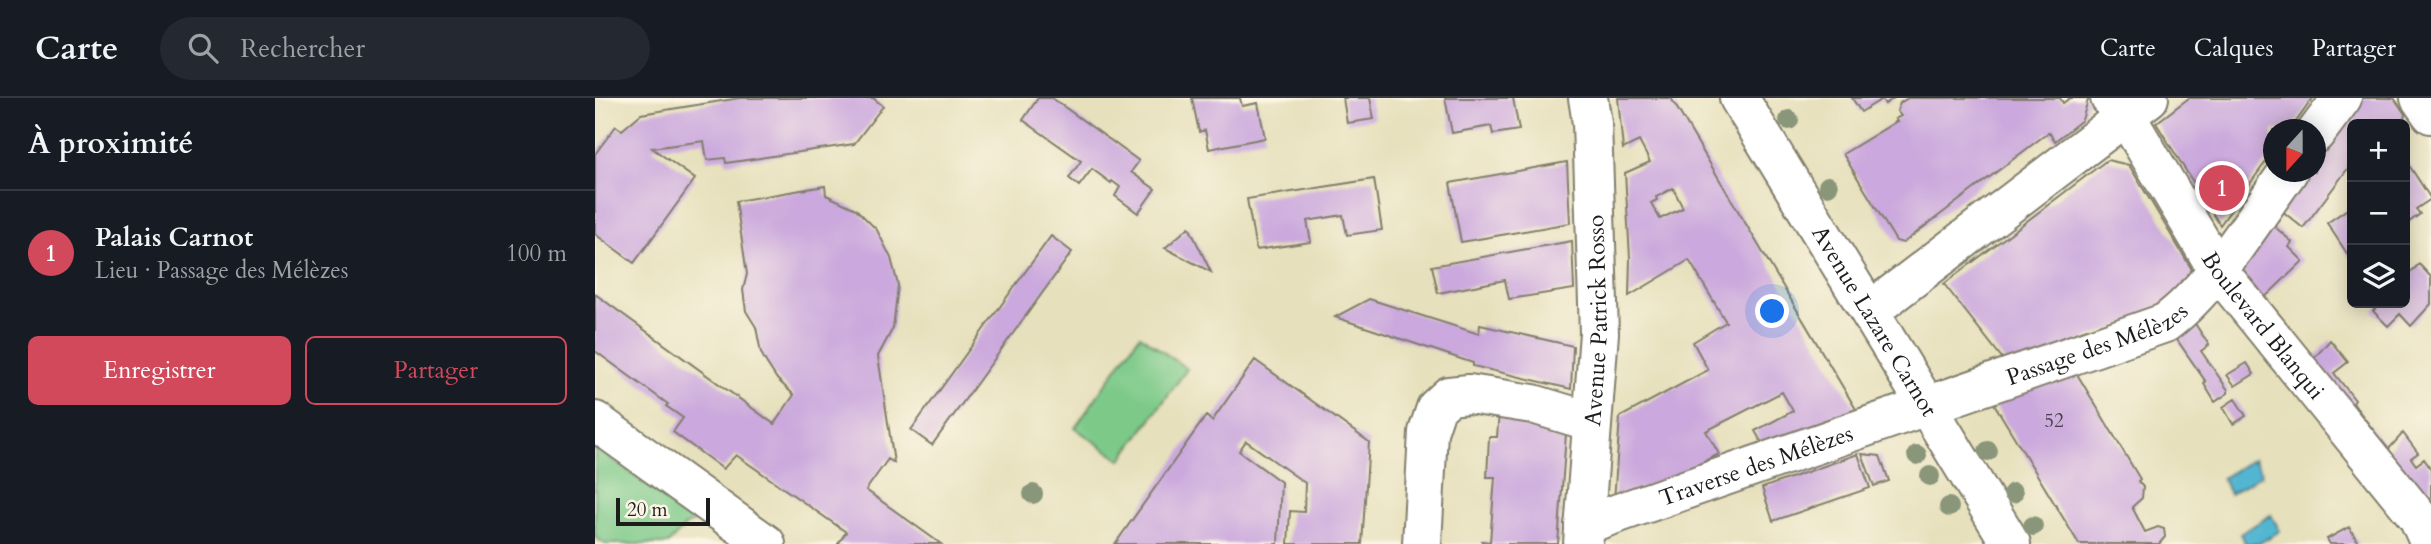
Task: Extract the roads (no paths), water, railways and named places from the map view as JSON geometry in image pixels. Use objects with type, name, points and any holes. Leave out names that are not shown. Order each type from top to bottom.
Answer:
[{"type":"street","name":"Avenue Patrick Rosso","points":[[1584,535],[1599,333],[1592,123],[1588,98]]},
{"type":"street","name":"Avenue Lazare Carnot","points":[[1739,98],[2011,544]]},
{"type":"street","points":[[2326,119],[2342,98]]},
{"type":"street","points":[[2420,98],[2431,114]]},
{"type":"street","points":[[1870,311],[2129,104]]},
{"type":"street","name":"Boulevard Blanqui","points":[[2129,104],[2217,269],[2418,517],[2430,544]]},
{"type":"street","name":"Passage des Mélèzes","points":[[1927,407],[2165,323],[2185,309],[2281,182]]},
{"type":"street","points":[[1422,544],[1428,432],[1436,408],[1449,396],[1469,394],[1533,404],[1593,422]]},
{"type":"street","name":"Traverse des Mélèzes","points":[[1584,535],[1927,407]]},
{"type":"street","points":[[595,421],[766,544]]},
{"type":"water","points":[[2254,459],[2262,474],[2230,494],[2222,478]]},
{"type":"water","points":[[2271,515],[2280,531],[2258,544],[2246,544],[2240,534]]},
{"type":"place","name":"Palais Carnot","points":[[2222,188]]}]
